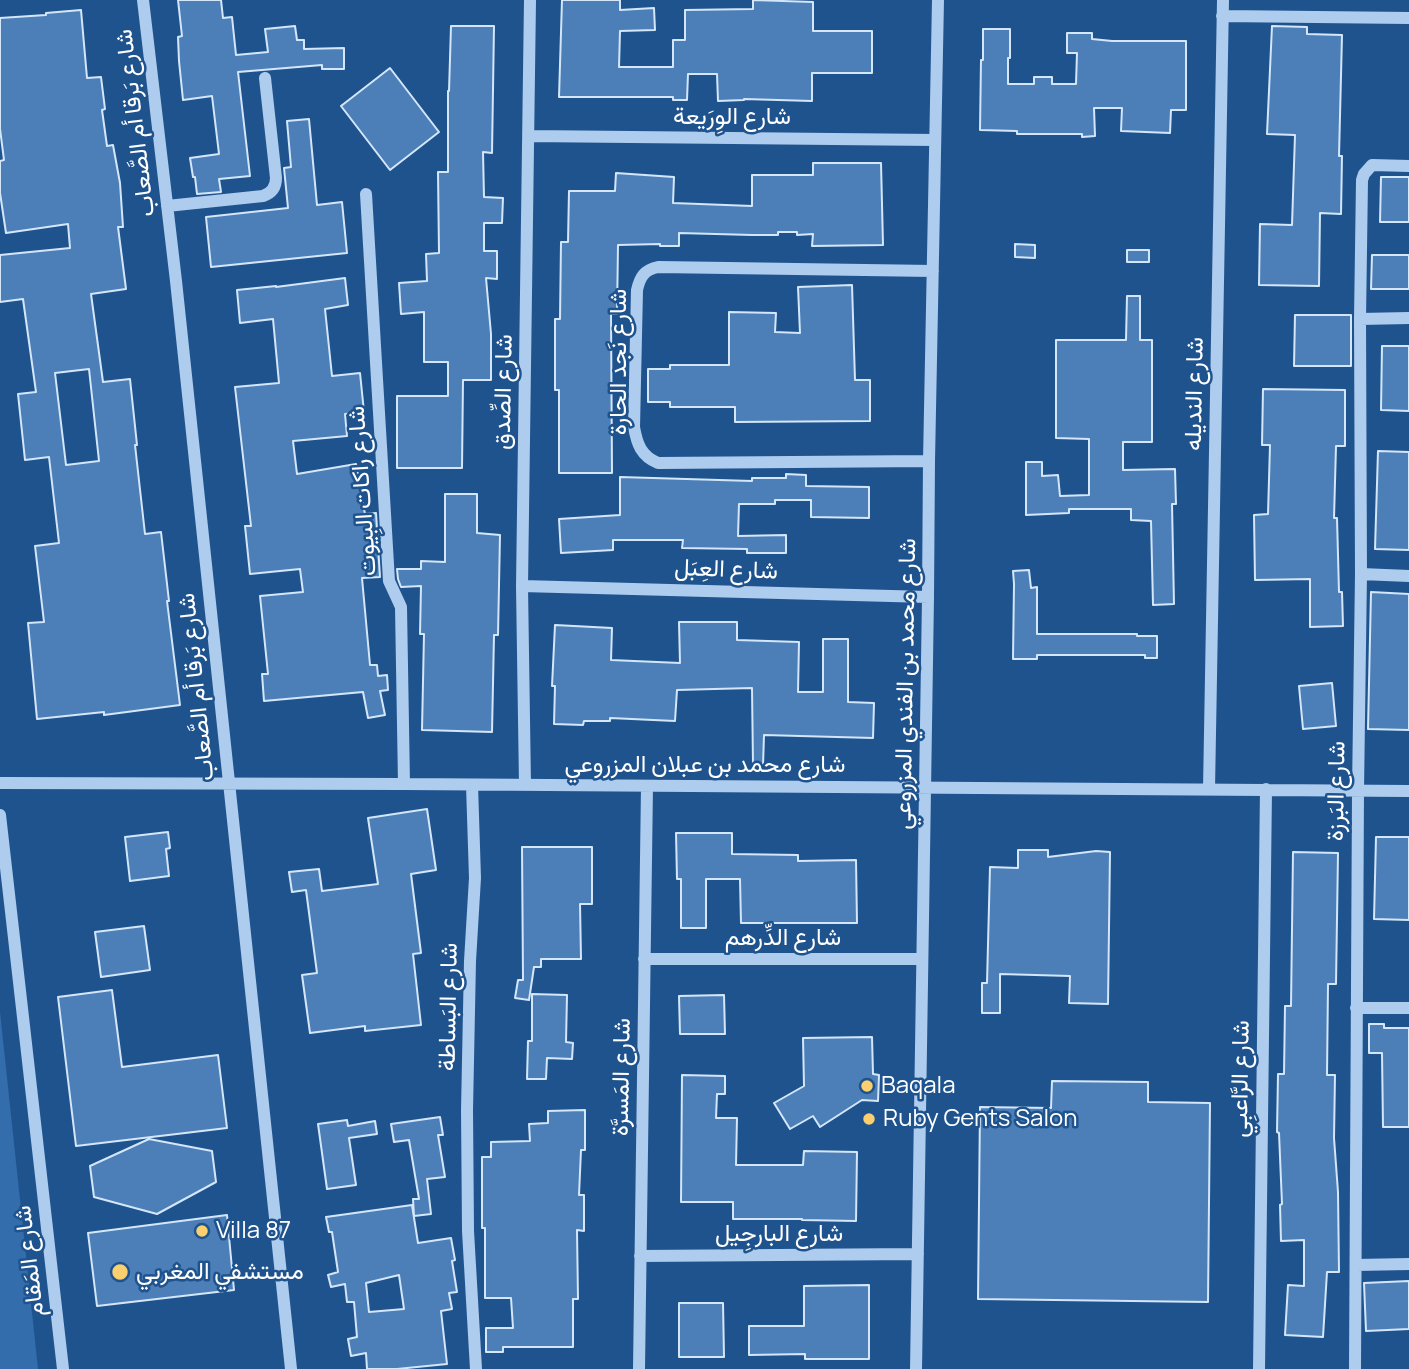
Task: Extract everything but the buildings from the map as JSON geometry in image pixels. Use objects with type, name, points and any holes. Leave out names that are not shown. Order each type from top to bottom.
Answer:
[{"type":"street","name":"شارع بَرقا أم الصَّعاب","points":[[143,0],[291,1369]]},
{"type":"street","name":"شارع الصِّدق","points":[[525,785],[522,586],[530,0]]},
{"type":"street","name":"شارع محمد بن الفندي المزروعي","points":[[916,1369],[938,0]]},
{"type":"street","name":"شارع النديله","points":[[1209,789],[1223,0]]},
{"type":"street","points":[[1222,16],[1409,18]]},
{"type":"street","points":[[167,206],[263,196],[272,191],[276,178],[265,78]]},
{"type":"street","name":"شارع الوِرَيعة","points":[[529,136],[935,140]]},
{"type":"street","name":"شارع البَرزة","points":[[1355,1369],[1362,180],[1372,165],[1409,166]]},
{"type":"street","name":"شارع راكات البِيوت","points":[[366,194],[388,578],[401,607],[404,784]]},
{"type":"street","name":"شارع نَجد الحارة","points":[[929,461],[658,463],[642,452],[636,441],[634,427],[637,290],[639,278],[644,272],[658,267],[933,271]]},
{"type":"street","points":[[1360,319],[1409,318]]},
{"type":"street","points":[[1361,574],[1409,576]]},
{"type":"street","name":"شارع العِبَل","points":[[522,586],[928,597]]},
{"type":"street","name":"شارع محمد بن عبلان المزروعي","points":[[0,783],[1409,791]]},
{"type":"street","name":"شارع البَساطة","points":[[472,785],[475,878],[467,1110],[468,1231],[476,1369]]},
{"type":"street","name":"شارع المَسرَّة","points":[[639,1369],[646,786]]},
{"type":"street","name":"شارع الرَّاعبِي","points":[[1259,1369],[1266,789]]},
{"type":"street","name":"شارع المَقام","points":[[0,815],[64,1369]]},
{"type":"street","name":"شارع الدِّرهم","points":[[644,959],[922,959]]},
{"type":"street","points":[[1356,1008],[1409,1008]]},
{"type":"street","name":"شارع البارجِيل","points":[[640,1256],[918,1255]]},
{"type":"street","points":[[1356,1265],[1409,1264]]},
{"type":"shaded area","points":[[0,1012],[38,1369],[0,1369]]},
{"type":"place","name":"Baqala","points":[[867,1086]]},
{"type":"place","name":"Ruby Gents Salon","points":[[869,1119]]},
{"type":"place","name":"Villa 87","points":[[202,1231]]},
{"type":"place","name":"مستشفي المغربي","points":[[120,1272]]}]
